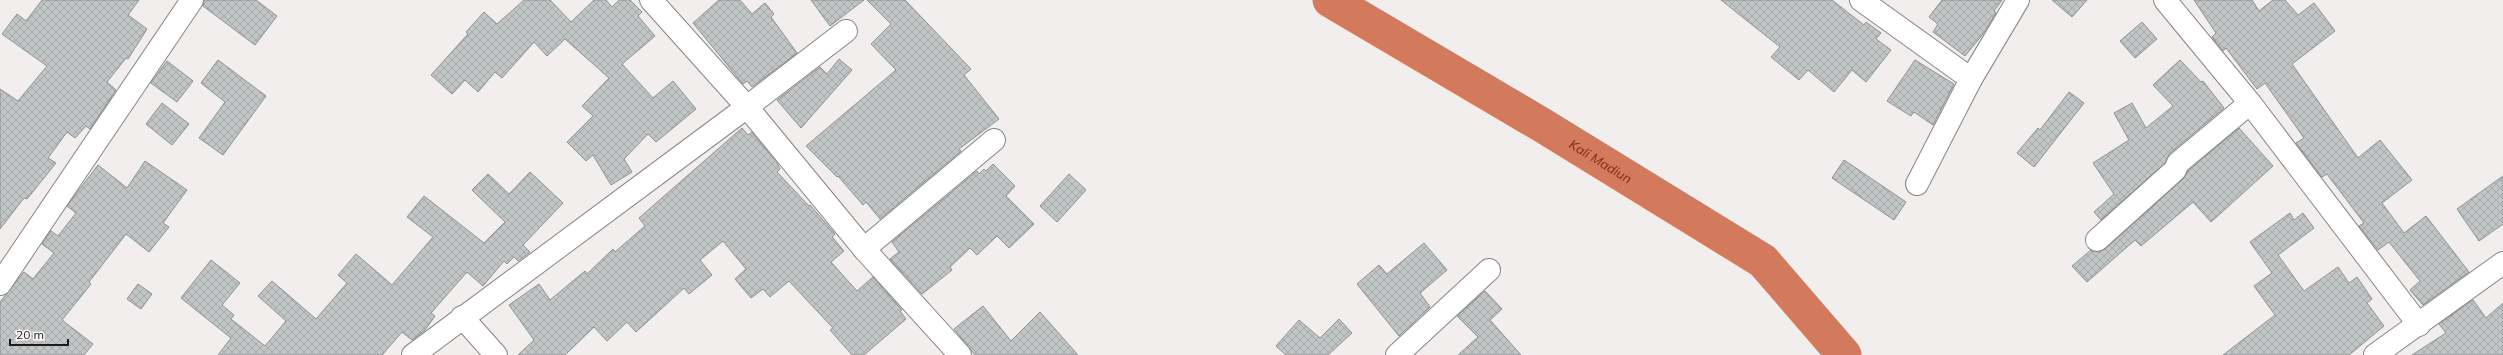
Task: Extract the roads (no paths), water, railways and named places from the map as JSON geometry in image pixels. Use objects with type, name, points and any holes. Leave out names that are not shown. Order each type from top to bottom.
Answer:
[{"type":"street","points":[[0,284],[192,0]]},
{"type":"street","points":[[651,0],[747,107],[864,249],[960,355]]},
{"type":"street","points":[[1861,0],[1971,79]]},
{"type":"street","points":[[1917,184],[1971,79],[2018,0]]},
{"type":"street","points":[[2165,0],[2250,103],[2419,325]]},
{"type":"street","points":[[414,355],[462,317],[747,107],[846,31]]},
{"type":"street","points":[[2097,240],[2175,170],[2178,162],[2250,103]]},
{"type":"street","points":[[864,249],[994,140]]},
{"type":"street","points":[[2375,355],[2419,325],[2503,263]]},
{"type":"street","points":[[1397,355],[1489,270]]},
{"type":"street","points":[[462,317],[496,355]]},
{"type":"waterway","name":"Kali Madiun","points":[[1330,0],[1542,125],[1763,261],[1844,355]]}]
